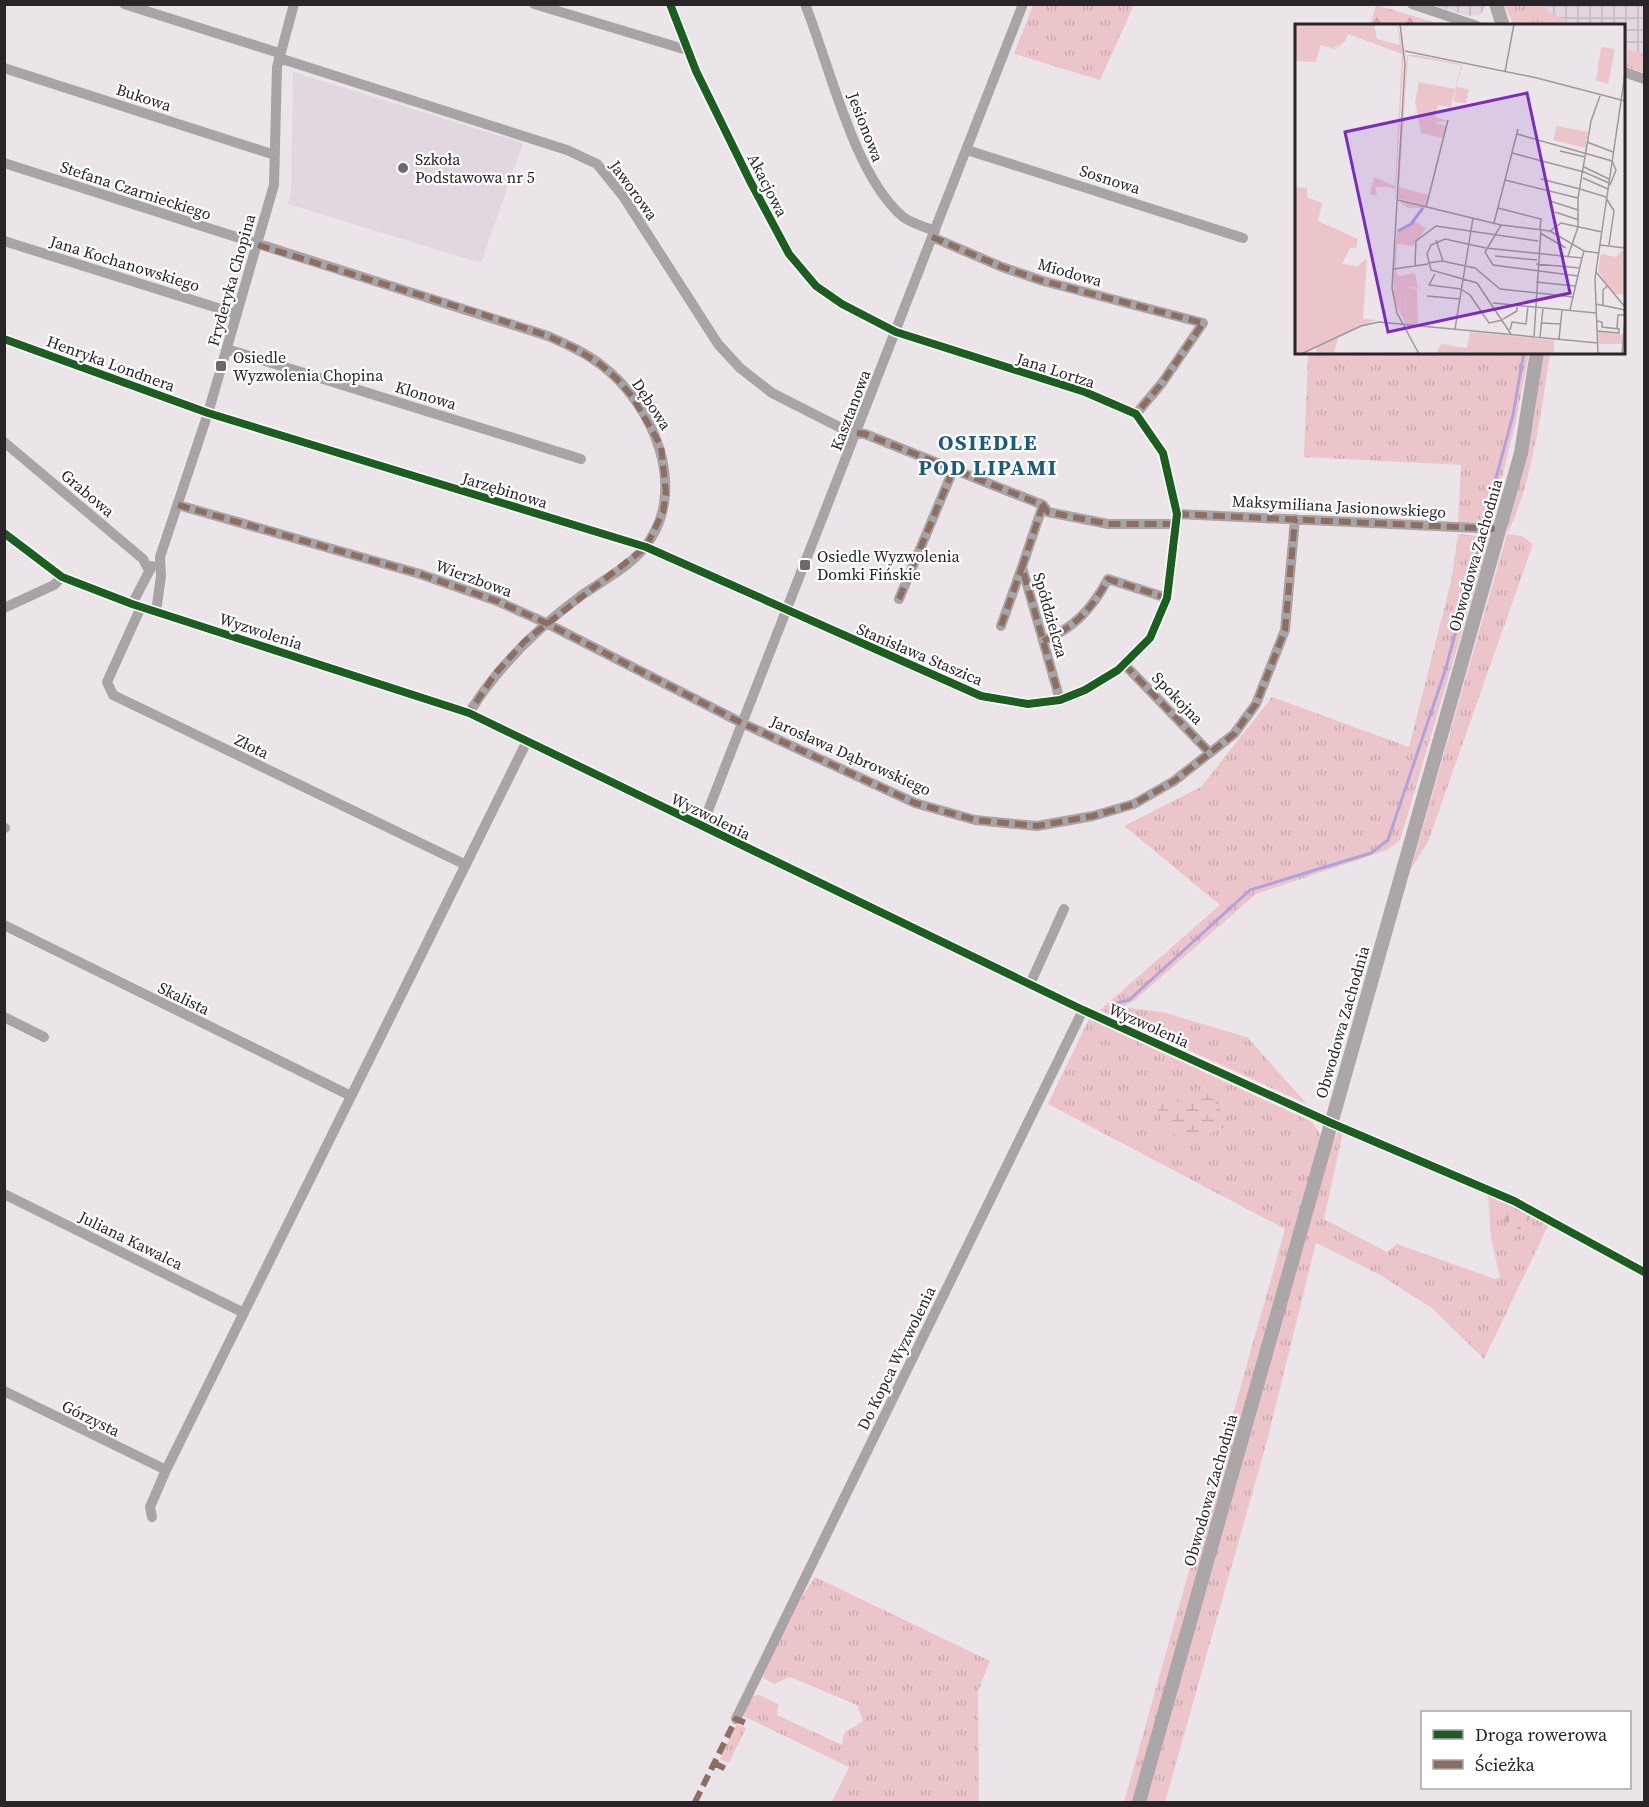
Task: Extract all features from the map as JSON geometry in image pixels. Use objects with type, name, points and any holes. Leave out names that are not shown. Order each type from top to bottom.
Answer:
[{"type":"main road","points":[[1496,4],[1502,24]]},
{"type":"main road","name":"Obwodowa Zachodnia","points":[[1139,1803],[1521,453],[1537,354]]},
{"type":"street","name":"Jaworowa","points":[[124,4],[567,150],[597,164],[623,196],[718,344],[740,368],[772,393],[851,433],[857,433]]},
{"type":"street","name":"Fryderyka Chopina","points":[[137,606],[149,570],[160,557],[178,505],[208,412],[274,185],[279,56],[294,4]]},
{"type":"street","points":[[534,4],[687,50]]},
{"type":"street","name":"Akacjowa","points":[[670,4],[687,50],[789,254],[816,286],[842,304],[896,332]]},
{"type":"street","name":"Jesionowa","points":[[805,4],[864,168],[883,197],[904,218],[934,234]]},
{"type":"street","name":"Kasztanowa","points":[[702,826],[1023,4]]},
{"type":"street","points":[[1412,4],[1471,24]]},
{"type":"street","name":"Bukowa","points":[[4,68],[275,155]]},
{"type":"street","points":[[1625,73],[1644,79]]},
{"type":"street","name":"Sosnowa","points":[[967,150],[1243,238]]},
{"type":"street","name":"Stefana Czarnieckiego","points":[[4,163],[258,245]]},
{"type":"street","name":"Miodowa","points":[[934,234],[1002,267],[1043,281],[1203,323],[1162,383],[1136,414]]},
{"type":"street","name":"Jana Kochanowskiego","points":[[4,241],[237,314]]},
{"type":"street","name":"Dębowa","points":[[258,245],[548,336],[600,364],[632,396],[661,446],[666,493],[663,512],[646,547],[546,623],[495,674],[469,713]]},
{"type":"street","name":"Jana Lortza","points":[[896,332],[1085,392],[1136,414]]},
{"type":"street","name":"Henryka Londnera","points":[[4,339],[208,412]]},
{"type":"street","name":"Klonowa","points":[[226,349],[581,459]]},
{"type":"street","name":"Jarzębinowa","points":[[208,412],[646,547],[787,610]]},
{"type":"street","points":[[857,433],[954,468],[1043,505],[1048,512],[1108,524],[1176,519],[1163,453],[1136,414]]},
{"type":"street","name":"Grabowa","points":[[4,442],[143,559],[149,570]]},
{"type":"street","points":[[899,599],[954,468]]},
{"type":"street","name":"Wierzbowa","points":[[178,505],[420,574],[497,601],[546,623],[742,723]]},
{"type":"street","name":"Spółdzielcza","points":[[1043,505],[1022,567],[1060,700]]},
{"type":"street","name":"Maksymiliana Jasionowskiego","points":[[1176,519],[1295,519],[1499,529]]},
{"type":"street","name":"Stanisława Staszica","points":[[787,610],[981,696],[1028,704],[1060,700],[1085,690],[1124,664],[1150,638],[1167,598],[1176,519]]},
{"type":"street","name":"Jarosława Dąbrowskiego","points":[[742,723],[915,803],[975,820],[1037,826],[1094,816],[1134,804],[1174,781],[1234,734],[1256,705],[1286,630],[1295,519]]},
{"type":"street","name":"Wyzwolenia","points":[[4,533],[62,577],[137,606],[469,713],[1083,1010],[1330,1123]]},
{"type":"street","name":"Fryderyka Chopina","points":[[156,612],[161,576],[160,557]]},
{"type":"street","points":[[1001,626],[1022,567]]},
{"type":"street","points":[[4,608],[54,585],[62,577]]},
{"type":"street","points":[[1043,641],[1064,632],[1081,617],[1097,601],[1108,579],[1167,598]]},
{"type":"street","name":"Złota","points":[[137,606],[106,682],[113,695],[466,865]]},
{"type":"street","name":"Spokojna","points":[[1124,664],[1210,753]]},
{"type":"street","points":[[152,1517],[150,1508],[166,1470],[527,741]]},
{"type":"street","points":[[1029,984],[1064,909]]},
{"type":"street","name":"Skalista","points":[[4,925],[351,1096]]},
{"type":"street","name":"Do Kopca Wyzwolenia","points":[[736,1719],[1083,1010]]},
{"type":"street","points":[[4,1017],[44,1037]]},
{"type":"street","name":"Juliana Kawalca","points":[[4,1194],[243,1313]]},
{"type":"street","name":"Górzysta","points":[[4,1391],[166,1470]]},
{"type":"shaded area","points":[[1432,5],[1485,5],[1485,8],[1480,15],[1468,16]]},
{"type":"shaded area","points":[[1545,5],[1644,5],[1644,55],[1625,48],[1625,24],[1569,24],[1547,10]]},
{"type":"shaded area","name":"Szkoła Podstawowa nr 5","points":[[293,72],[523,143],[481,263],[288,204],[291,193]]},
{"type":"green space","points":[[1033,5],[1134,5],[1100,80],[1014,54]]},
{"type":"green space","points":[[1376,5],[1440,24],[1370,24]]},
{"type":"green space","points":[[1504,5],[1545,5],[1547,10],[1569,24],[1514,24]]},
{"type":"green space","points":[[1625,48],[1644,55],[1644,73],[1625,66]]},
{"type":"green space","points":[[1308,354],[1529,354],[1516,421],[1491,523],[1458,522],[1461,465],[1304,457]]},
{"type":"green space","points":[[1542,354],[1550,354],[1529,470],[1516,514],[1507,534],[1510,510],[1534,419]]},
{"type":"green space","points":[[1458,534],[1490,537],[1400,840],[1387,850],[1256,894],[1136,999],[1123,1007],[1162,1012],[1247,1037],[1307,1104],[1100,1010],[1220,905],[1124,826],[1201,787],[1272,697],[1409,747],[1451,582]]},
{"type":"green space","points":[[1507,534],[1522,536],[1533,544],[1428,842],[1411,869]]},
{"type":"green space","points":[[1089,1019],[1312,1122],[1321,1136],[1132,1802],[1124,1802],[1285,1229],[1048,1104]]},
{"type":"green space","points":[[1205,1092],[1219,1107],[1225,1127],[1201,1137],[1191,1138],[1182,1138],[1167,1128],[1156,1103],[1161,1097],[1180,1103]]},
{"type":"green space","points":[[1338,1132],[1343,1132],[1324,1219],[1387,1252],[1397,1244],[1495,1279],[1500,1277],[1491,1239],[1488,1195],[1549,1224],[1484,1359],[1432,1308],[1380,1275],[1316,1243],[1267,1441],[1165,1802],[1146,1802],[1333,1140]]},
{"type":"green space","points":[[1510,1208],[1530,1216],[1524,1231],[1503,1222]]},
{"type":"green space","points":[[815,1577],[990,1661],[978,1691],[979,1802],[832,1802],[849,1767],[741,1715],[752,1696],[760,1695],[778,1704],[777,1715],[842,1745],[844,1733],[863,1721],[857,1705],[790,1677],[774,1684],[764,1678],[763,1673],[799,1601]]},
{"type":"green space","points":[[737,1724],[746,1728],[729,1763],[720,1759]]},
{"type":"waterway","points":[[1485,519],[1513,415],[1524,354]]},
{"type":"waterway","points":[[1117,1003],[1129,1000],[1250,890],[1371,853],[1388,840],[1445,671],[1479,546]]},
{"type":"marked path","points":[[932,237],[1002,267],[1043,281],[1203,323],[1162,383],[1136,414]]},
{"type":"marked path","points":[[258,245],[497,319],[548,336],[576,349],[600,364],[632,396],[661,446],[666,493],[663,512],[646,547],[525,641],[495,674],[469,713]]},
{"type":"marked path","points":[[857,433],[865,434],[1043,505],[1048,512],[1108,524],[1176,524]]},
{"type":"marked path","points":[[899,599],[954,468]]},
{"type":"marked path","points":[[178,505],[420,574],[497,601],[546,623],[742,723],[915,803],[975,820],[1037,826],[1093,816],[1134,804],[1174,781],[1234,734],[1256,704],[1285,630],[1295,519]]},
{"type":"marked path","points":[[1043,505],[1022,567],[1060,700]]},
{"type":"marked path","points":[[1177,514],[1499,529]]},
{"type":"marked path","points":[[1001,626],[1022,567]]},
{"type":"marked path","points":[[1043,641],[1073,624],[1089,608],[1108,579],[1167,598]]},
{"type":"marked path","points":[[1124,664],[1210,753]]},
{"type":"marked path","points":[[695,1802],[736,1719],[748,1724]]},
{"type":"marked path","points":[[714,1763],[726,1769]]},
{"type":"cycle path","points":[[4,339],[208,413],[646,547],[981,696],[1028,704],[1060,700],[1085,690],[1118,670],[1150,638],[1167,598],[1177,514],[1163,453],[1136,414],[1085,392],[896,332],[842,304],[816,286],[789,254],[750,181],[696,71],[670,4]]},
{"type":"cycle path","points":[[4,533],[62,577],[132,604],[469,713],[1083,1010],[1331,1123],[1514,1201],[1644,1272]]},
{"type":"place","name":"Szkoła Podstawowa nr 5","points":[[403,168]]},
{"type":"place","name":"Osiedle Wyzwolenia Chopina","points":[[221,366]]},
{"type":"place","name":"Osiedle Wyzwolenia Domki Fińskie","points":[[805,565]]},
{"type":"district","name":"OSIEDLE POD LIPAMI","points":[[988,455]]}]
